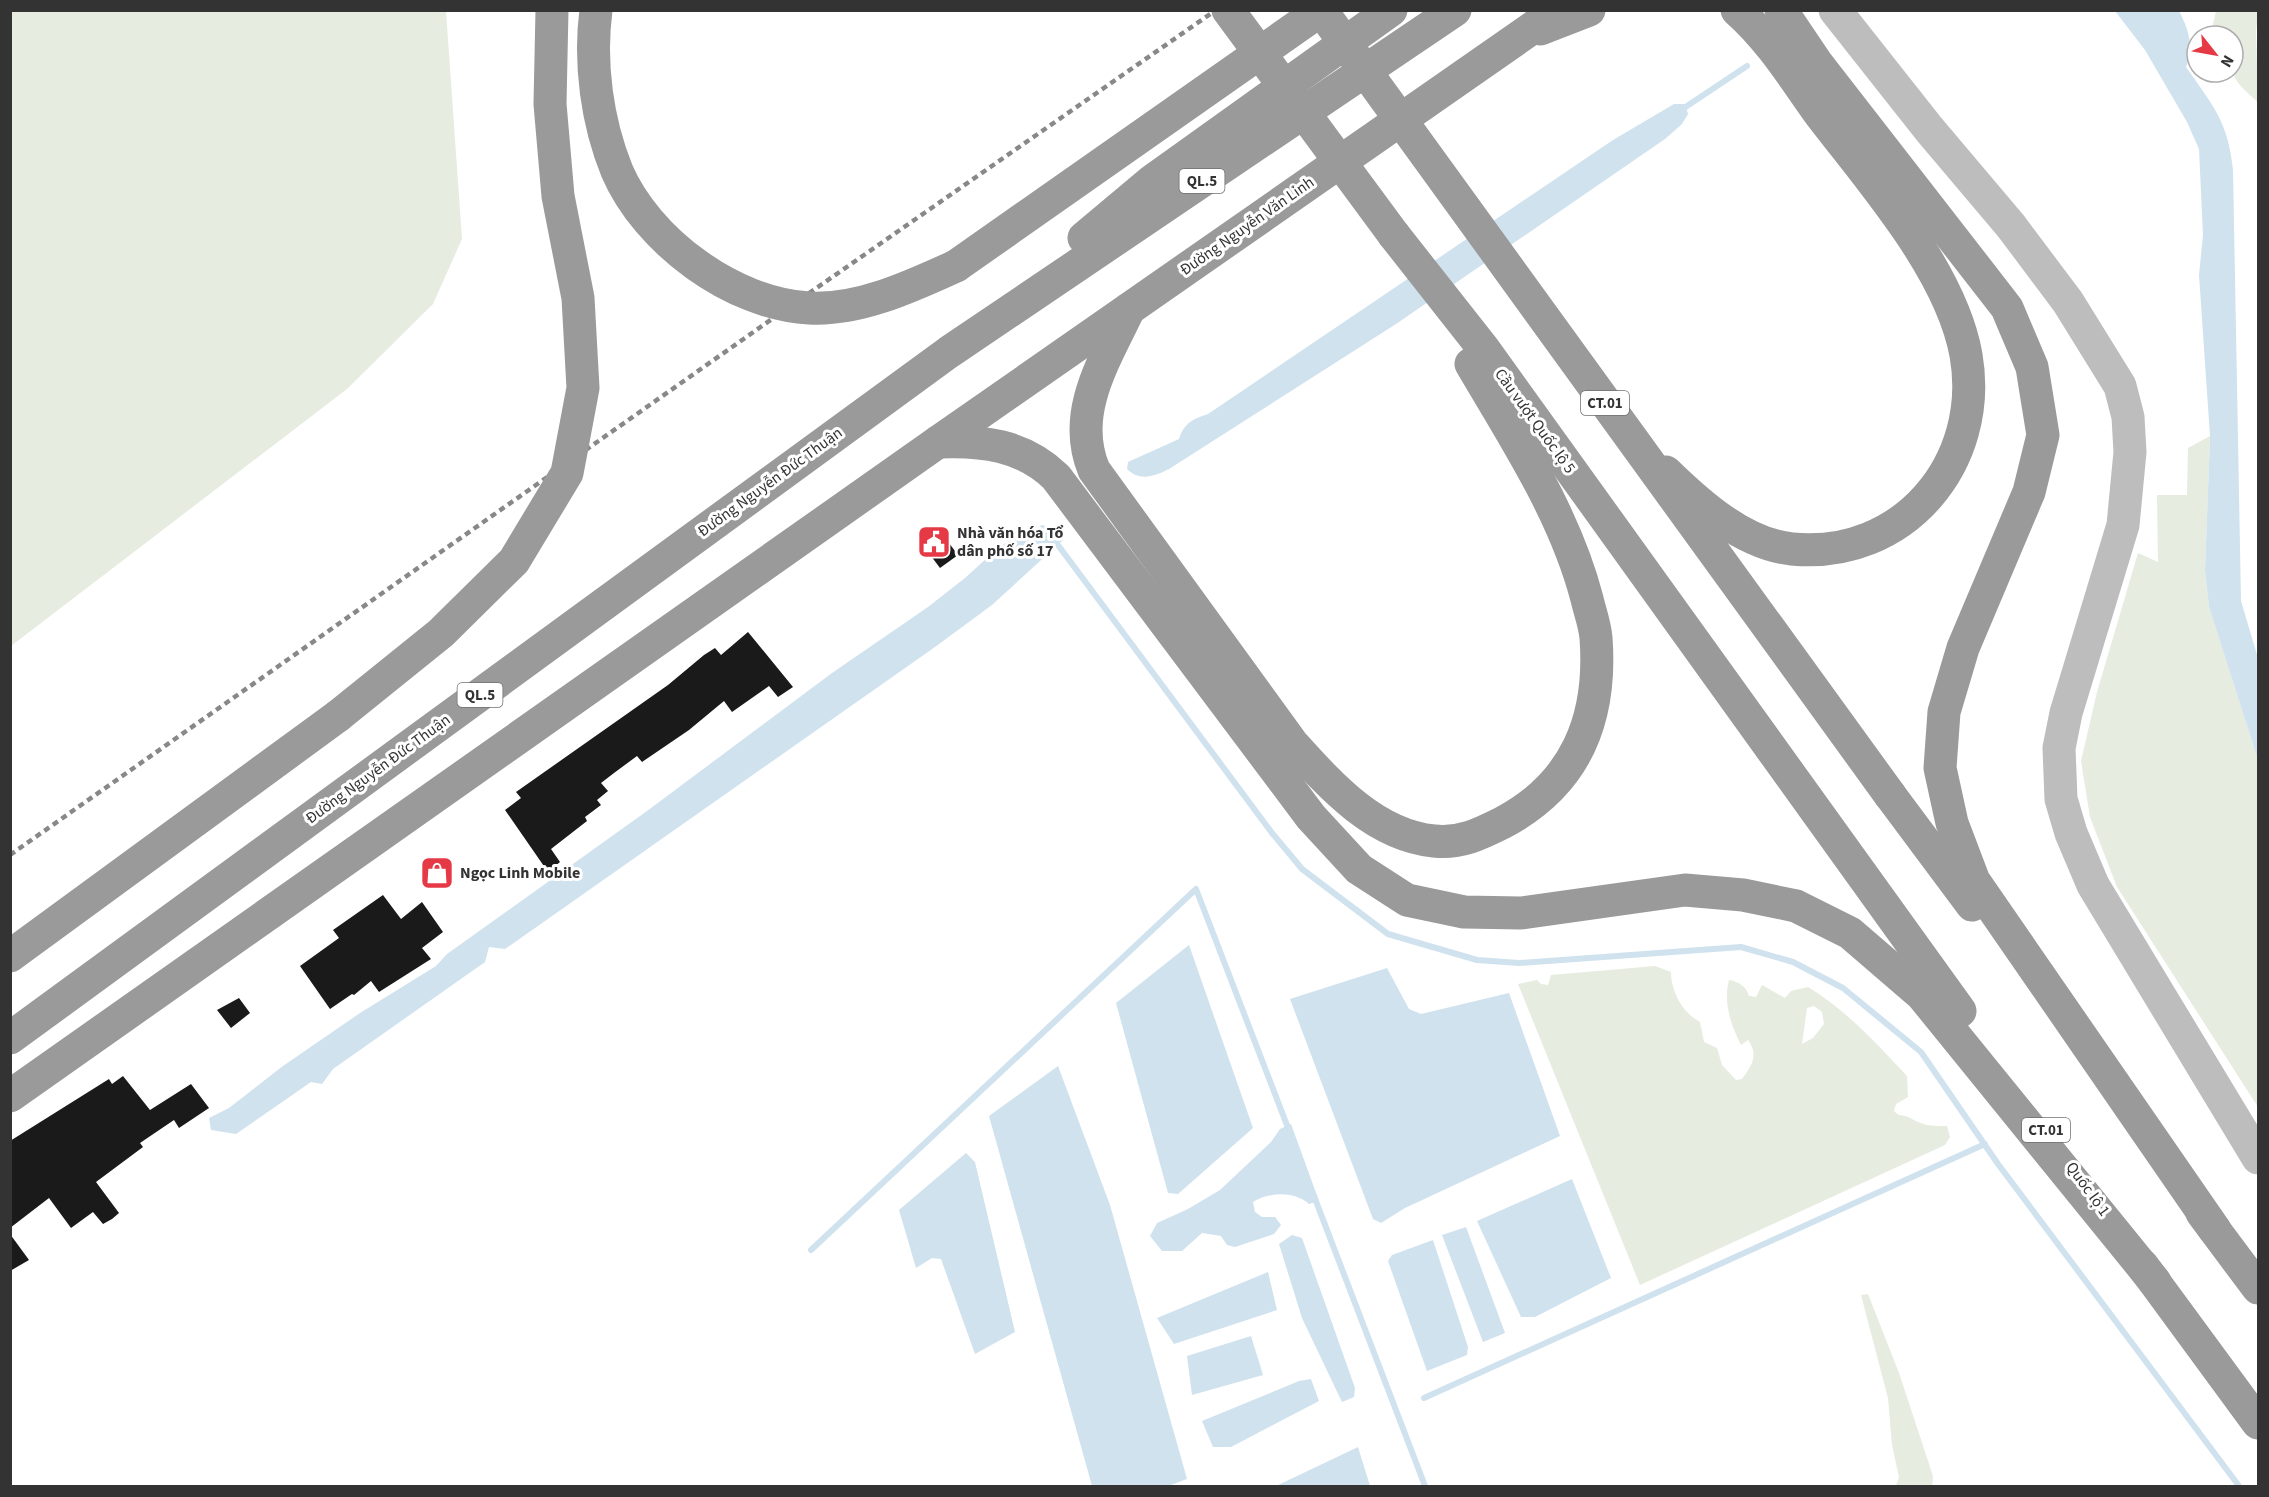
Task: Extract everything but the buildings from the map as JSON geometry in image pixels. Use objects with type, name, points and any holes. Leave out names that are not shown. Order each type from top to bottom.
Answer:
[{"type":"highway","points":[[10,956],[338,716],[441,633],[514,561],[567,473],[583,388],[578,298],[558,196],[551,116],[552,10]]},
{"type":"highway","points":[[596,10],[595,86],[603,127],[618,172],[643,213],[684,256],[716,278],[753,296],[809,308],[862,301],[910,286],[956,266],[1321,10]]},
{"type":"highway","name":"CT.01","points":[[1321,10],[1890,795],[2259,1288]]},
{"type":"highway","points":[[949,352],[1152,181],[1391,10]]},
{"type":"highway","name":"QL.5","points":[[949,352],[1455,10]]},
{"type":"highway","name":"Đường Nguyễn Văn Linh","points":[[938,442],[1558,10]]},
{"type":"highway","points":[[1516,39],[1589,10]]},
{"type":"highway","points":[[1536,308],[1665,472],[1696,502],[1732,526],[1760,539],[1791,549],[1837,547],[1857,542],[1896,524],[1919,508],[1938,486],[1955,456],[1963,426],[1968,377],[1957,323],[1937,281],[1907,229],[1769,45],[1737,10]]},
{"type":"highway","points":[[1781,10],[1816,62],[2007,308],[2031,367],[2043,435],[2029,492],[1963,648],[1944,712],[1940,768],[1952,823],[1974,881],[2215,1230]]},
{"type":"highway","name":"Cầu vượt Quốc lộ 5","points":[[1229,12],[1394,235],[1483,348],[1835,837]]},
{"type":"highway","points":[[1130,308],[1093,384],[1084,433],[1088,456],[1102,484],[1292,743],[1325,780],[1365,814],[1401,833],[1434,842],[1469,840],[1518,814],[1540,799],[1566,771],[1588,731],[1597,687],[1596,636],[1580,570],[1539,480],[1394,235]]},
{"type":"highway","name":"Đường Nguyễn Đức Thuận","points":[[10,1038],[949,352]]},
{"type":"highway","points":[[10,1096],[938,442],[986,443],[1005,447],[1035,460],[1056,477],[1311,817],[1359,869],[1407,900],[1464,912],[1521,913],[1685,891],[1743,895],[1796,906],[1850,933],[1922,995],[2154,1282]]},
{"type":"highway","name":"Quốc lộ 1","points":[[1835,837],[2154,1282],[2259,1423]]},
{"type":"main road","points":[[1816,62],[1843,22],[2011,226],[2068,302],[2120,386],[2128,417],[2130,452],[2123,525],[2066,713],[2059,748],[2061,799],[2071,833],[2092,885],[2259,1158]]},
{"type":"shaded area","points":[[11,10],[446,11],[462,239],[433,304],[347,389],[11,646]]},
{"type":"shaded area","points":[[2216,11],[2258,11],[2256,32],[2258,102],[2239,84],[2245,84],[2245,24],[2213,24]]},
{"type":"shaded area","points":[[2210,436],[2205,571],[2209,607],[2258,760],[2258,1107],[2117,887],[2090,817],[2081,761],[2097,692],[2138,553],[2158,562],[2157,495],[2187,495],[2188,448]]},
{"type":"shaded area","points":[[1655,966],[1671,972],[1673,987],[1679,1001],[1688,1013],[1700,1022],[1704,1042],[1717,1048],[1722,1065],[1736,1080],[1742,1079],[1754,1055],[1748,1040],[1741,1045],[1731,1022],[1727,997],[1729,980],[1742,985],[1749,996],[1756,997],[1762,985],[1785,998],[1791,991],[1808,987],[1848,1017],[1907,1076],[1908,1097],[1896,1104],[1894,1111],[1923,1124],[1947,1126],[1950,1137],[1945,1145],[1640,1285],[1518,984],[1537,980],[1541,984],[1548,985],[1551,975]],"holes":[[[1814,1006],[1822,1012],[1824,1024],[1813,1038],[1802,1044],[1807,1008]]]},
{"type":"shaded area","points":[[1868,1294],[1899,1373],[1933,1476],[1932,1486],[1896,1486],[1899,1477],[1892,1445],[1888,1398],[1861,1295]]},
{"type":"water","points":[[2115,11],[2179,11],[2185,24],[2185,84],[2198,84],[2204,93],[2223,126],[2231,153],[2241,601],[2258,658],[2258,760],[2209,607],[2205,571],[2210,436],[2199,275],[2203,235],[2199,149],[2187,122],[2145,50]]},
{"type":"water","points":[[1674,104],[1685,104],[1688,114],[1682,124],[1665,139],[1396,324],[1169,469],[1153,476],[1142,477],[1127,469],[1128,462],[1179,439],[1190,422],[1208,414],[1613,140]]},
{"type":"water","points":[[1042,525],[1058,529],[1063,540],[992,605],[935,647],[505,949],[489,947],[485,962],[333,1069],[322,1084],[311,1082],[236,1134],[211,1130],[209,1118],[229,1108],[283,1066],[360,1013],[436,966],[447,954],[647,811],[832,673],[928,607],[998,548],[1025,530],[1032,532]]},
{"type":"water","points":[[1189,945],[1253,1128],[1178,1194],[1168,1193],[1116,1003]]},
{"type":"water","points":[[1387,968],[1409,1009],[1421,1014],[1509,993],[1560,1136],[1405,1208],[1381,1223],[1373,1219],[1290,999]]},
{"type":"water","points":[[1058,1066],[1110,1205],[1187,1479],[1168,1486],[1092,1486],[989,1116]]},
{"type":"water","points":[[1291,1124],[1319,1201],[1309,1204],[1289,1195],[1266,1196],[1253,1202],[1255,1212],[1262,1217],[1275,1217],[1281,1225],[1274,1234],[1235,1247],[1227,1245],[1221,1236],[1202,1233],[1182,1251],[1162,1251],[1150,1236],[1157,1223],[1188,1209],[1220,1190],[1271,1142],[1280,1129]]},
{"type":"water","points":[[966,1153],[975,1162],[1015,1332],[975,1354],[941,1259],[932,1258],[916,1268],[899,1210]]},
{"type":"water","points":[[1572,1179],[1611,1278],[1535,1317],[1521,1317],[1477,1221]]},
{"type":"water","points":[[1466,1227],[1505,1333],[1483,1342],[1442,1235]]},
{"type":"water","points":[[1292,1235],[1302,1238],[1355,1388],[1354,1397],[1342,1402],[1302,1318],[1279,1244]]},
{"type":"water","points":[[1433,1240],[1468,1347],[1467,1355],[1427,1371],[1388,1261],[1392,1255]]},
{"type":"water","points":[[1268,1272],[1277,1310],[1174,1344],[1157,1318]]},
{"type":"water","points":[[1251,1336],[1263,1375],[1192,1395],[1187,1356]]},
{"type":"water","points":[[1311,1379],[1319,1401],[1231,1447],[1213,1447],[1202,1421],[1299,1381]]},
{"type":"water","points":[[1358,1447],[1370,1486],[1276,1486]]},
{"type":"waterway","points":[[1681,110],[1747,66]]},
{"type":"waterway","points":[[1055,541],[1272,833],[1302,869],[1388,934],[1477,960],[1519,963],[1741,947],[1793,962],[1843,988],[1921,1052],[1998,1164],[2239,1486]]},
{"type":"waterway","points":[[811,1250],[1196,889],[1290,1133]]},
{"type":"waterway","points":[[1424,1398],[1985,1144]]},
{"type":"waterway","points":[[1314,1196],[1425,1486]]},
{"type":"railway","points":[[10,855],[1216,10]]},
{"type":"place","name":"Nhà văn hóa Tổ dân phố số 17","points":[[934,542]]},
{"type":"place","name":"Ngọc Linh Mobile","points":[[437,873]]}]
